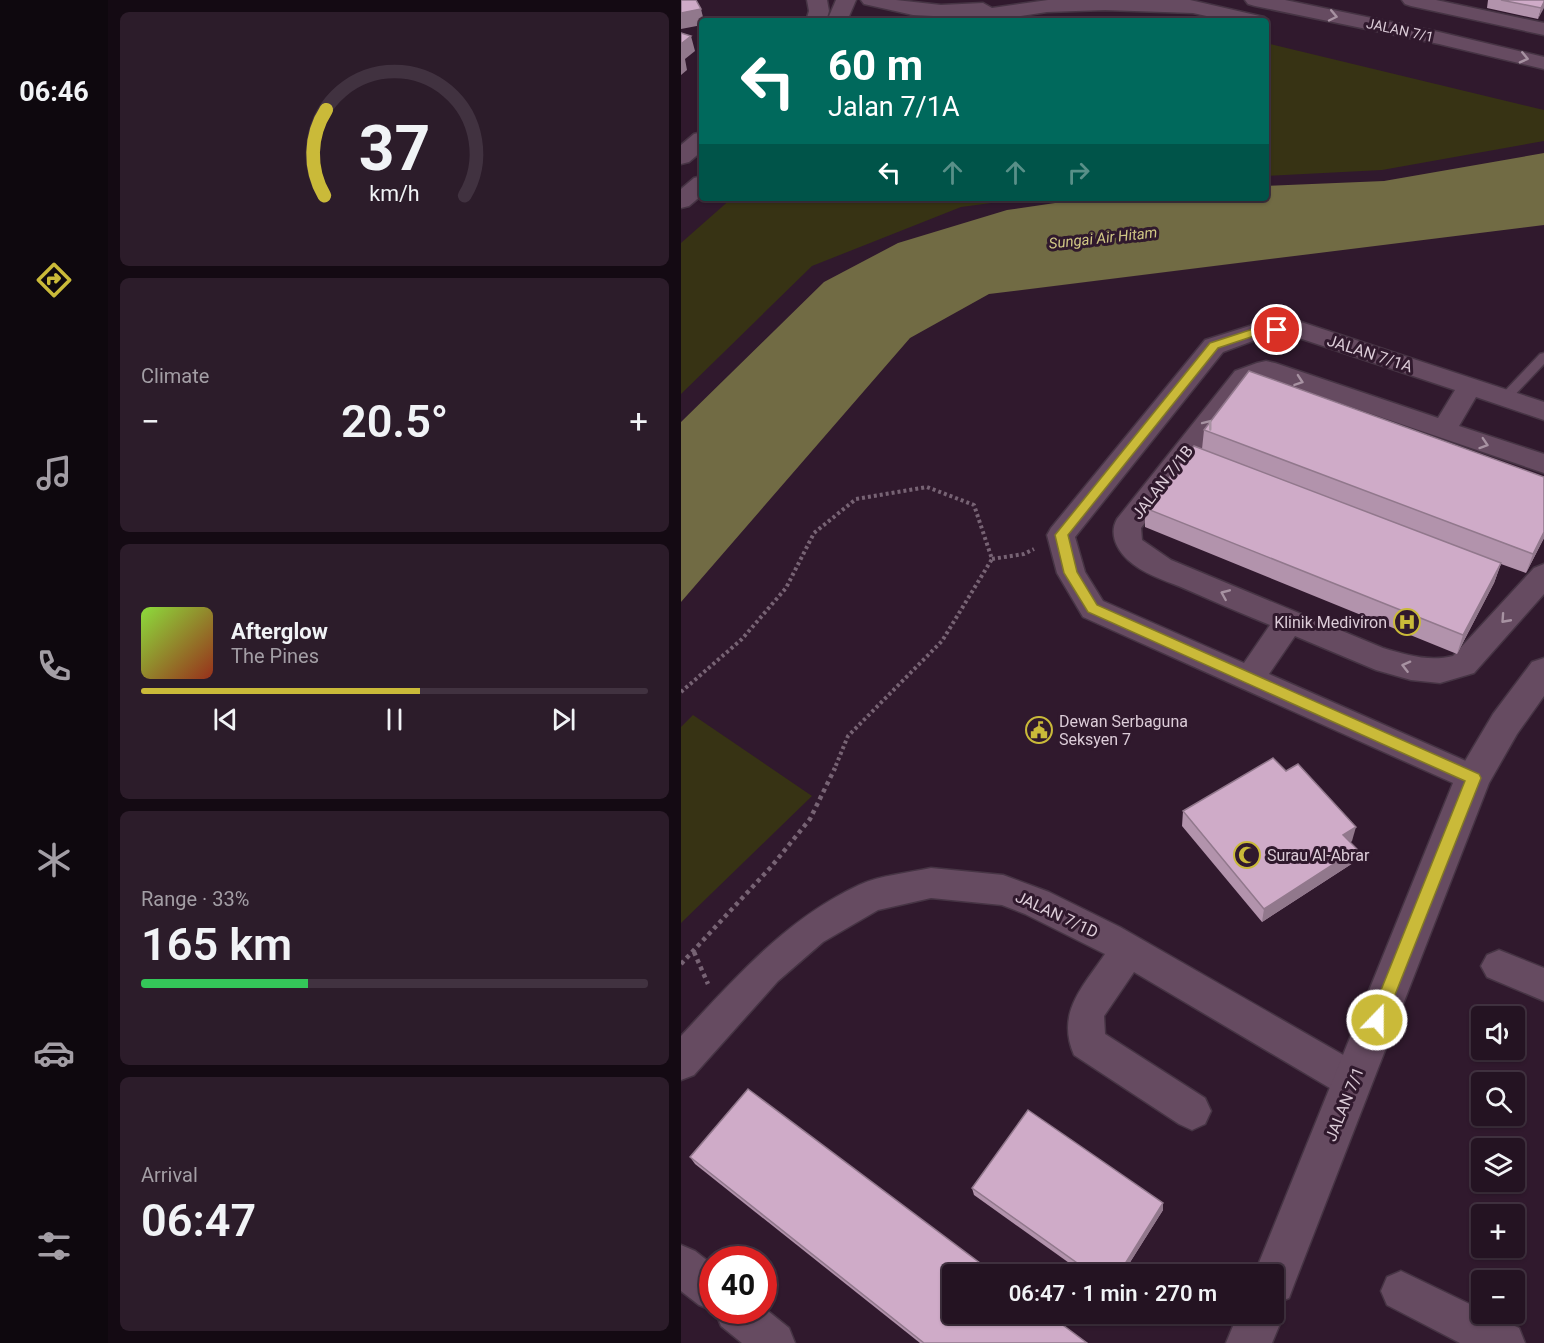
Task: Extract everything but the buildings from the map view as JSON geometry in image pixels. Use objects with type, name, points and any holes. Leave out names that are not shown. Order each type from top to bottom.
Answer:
[{"type":"street","points":[[817,0],[819,11],[817,18]]},
{"type":"street","points":[[838,18],[846,0]]},
{"type":"street","points":[[871,0],[912,9],[963,16],[1026,0]]},
{"type":"street","points":[[1161,0],[1244,18]]},
{"type":"street","name":"JALAN 7/1","points":[[1255,0],[1439,38],[1544,63]]},
{"type":"street","points":[[1411,0],[1461,5],[1544,29]]},
{"type":"street","points":[[946,18],[1097,2],[1192,7]]},
{"type":"street","points":[[1439,38],[1461,5]]},
{"type":"street","points":[[681,157],[699,142]]},
{"type":"street","points":[[681,201],[699,186]]},
{"type":"street","name":"JALAN 7/1A","points":[[1061,535],[1214,346],[1256,332],[1298,329],[1544,411]]},
{"type":"street","name":"JALAN 7/1B","points":[[1544,464],[1266,369],[1244,377],[1127,526],[1126,537],[1132,549],[1161,567],[1375,657],[1411,668],[1440,671],[1463,665],[1544,575]]},
{"type":"street","points":[[1443,430],[1470,386]]},
{"type":"street","points":[[1061,535],[1071,573],[1093,609],[1473,778]]},
{"type":"street","points":[[1250,679],[1289,621]]},
{"type":"street","name":"JALAN 7/1","points":[[1280,1264],[1473,778],[1505,724],[1544,670]]},
{"type":"street","name":"JALAN 7/1D","points":[[681,1062],[766,970],[811,931],[871,896],[931,883],[1003,890],[1037,903],[1128,950],[1353,1081]]},
{"type":"street","points":[[1128,950],[1086,1012],[1087,1043],[1192,1111]]},
{"type":"street","points":[[1499,966],[1544,985]]},
{"type":"street","points":[[681,1264],[699,1279]]},
{"type":"street","points":[[1401,1291],[1504,1343]]},
{"type":"street","points":[[751,1324],[774,1343]]},
{"type":"street","points":[[1249,1343],[1257,1324]]},
{"type":"lane","points":[[1505,398],[1544,357]]},
{"type":"path","points":[[681,692],[742,639],[786,588],[814,533],[856,499],[927,487],[974,505],[992,559]]},
{"type":"path","points":[[681,963],[771,867],[810,819],[827,787],[848,736],[942,641],[992,559],[1024,554],[1061,535]]},
{"type":"shaded area","points":[[1269,44],[1544,110],[1544,141],[1382,170],[1269,176]]},
{"type":"shaded area","points":[[729,201],[1007,201],[961,207],[812,266],[681,394],[681,243]]},
{"type":"shaded area","points":[[693,715],[812,796],[681,923],[681,727]]},
{"type":"water","name":"Sungai Air Hitam","points":[[1544,153],[1544,225],[989,294],[910,338],[681,602],[681,422],[824,282],[898,243],[1007,210],[1068,201],[1269,201],[1269,186],[1384,181]]},
{"type":"place","name":"Klinik Mediviron","points":[[1407,622]]},
{"type":"place","name":"Dewan Serbaguna Seksyen 7","points":[[1039,730]]},
{"type":"place","name":"Surau Al-Abrar","points":[[1247,855]]},
{"type":"route","points":[[1277,330],[1256,332],[1214,346],[1061,535],[1071,573],[1093,609],[1473,778],[1377,1020]]}]
